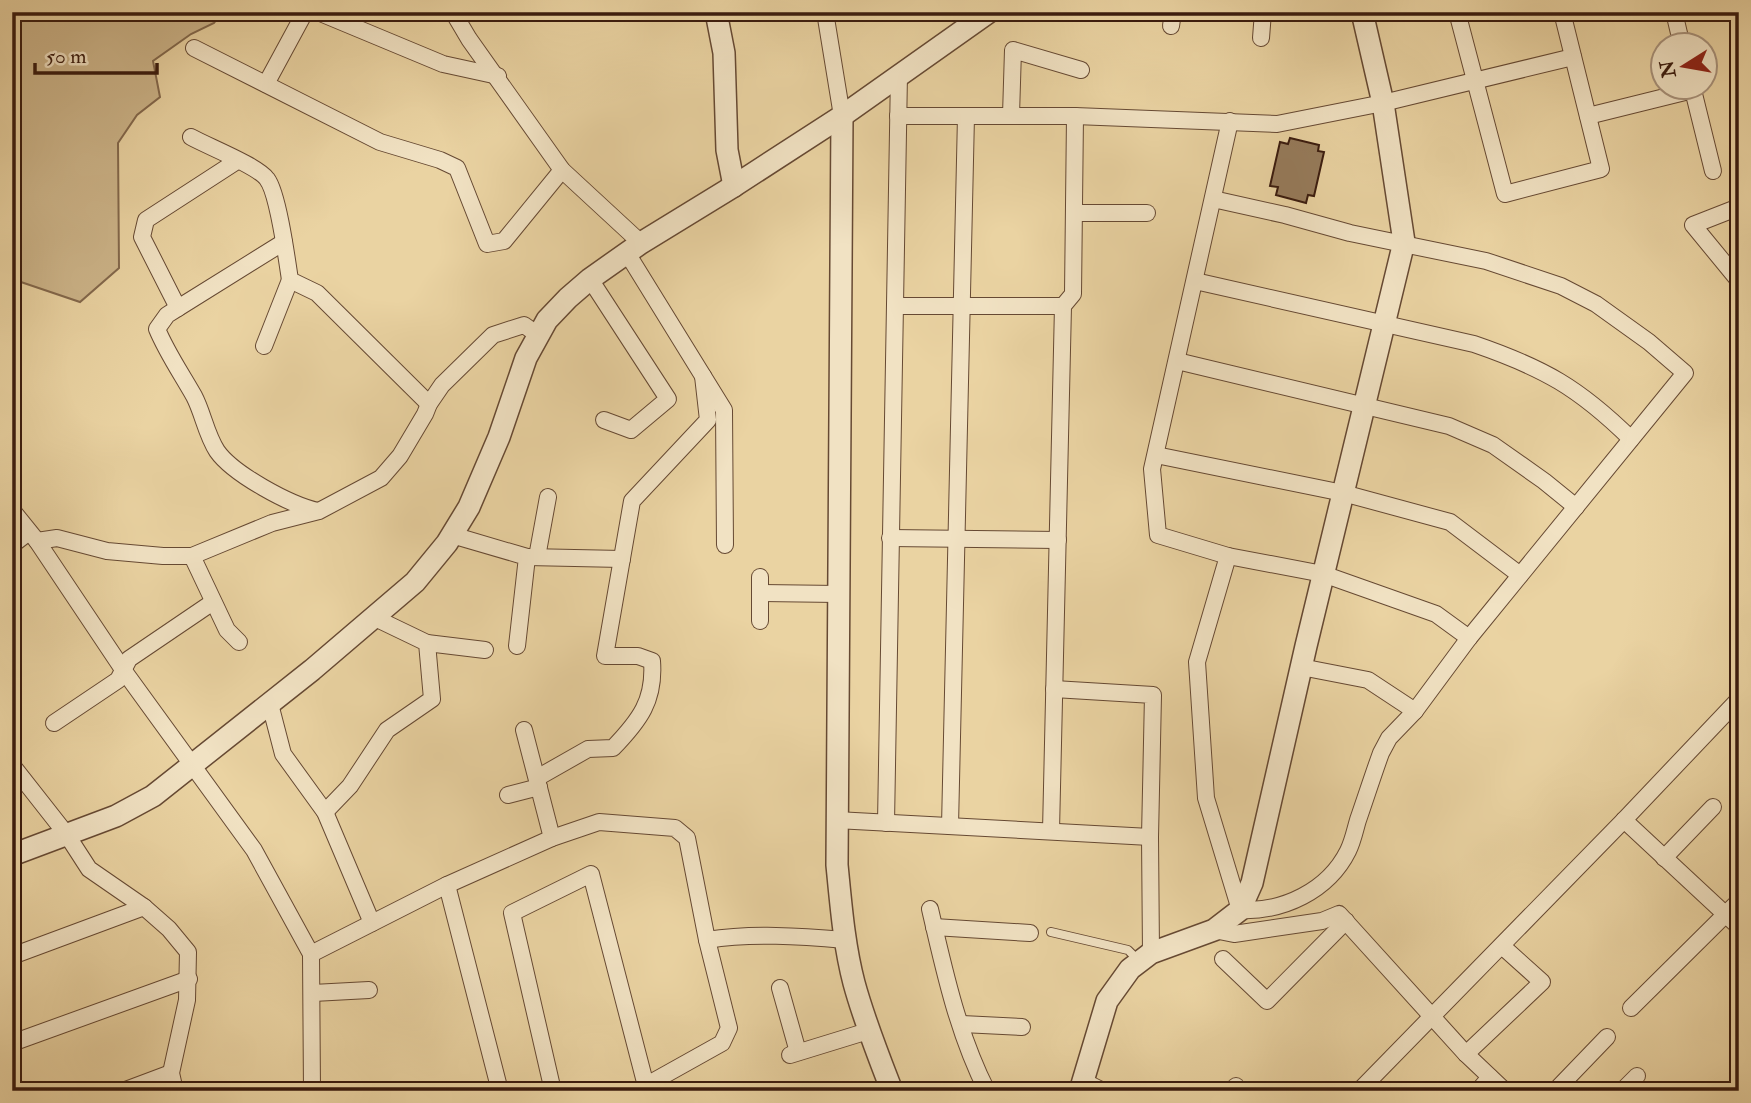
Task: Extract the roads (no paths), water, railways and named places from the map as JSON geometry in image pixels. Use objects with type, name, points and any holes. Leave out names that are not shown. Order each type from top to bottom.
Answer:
[{"type":"street","points":[[266,84],[305,12]]},
{"type":"street","points":[[318,12],[443,64],[498,76]]},
{"type":"street","points":[[453,12],[469,39],[498,76],[562,170],[634,248],[724,410],[725,545]]},
{"type":"street","points":[[716,12],[724,53],[727,150],[734,186]]},
{"type":"street","points":[[825,12],[842,116],[837,865],[845,940],[853,982],[868,1031],[892,1091]]},
{"type":"street","points":[[12,855],[132,808],[192,767],[375,618],[415,582],[452,535],[481,482],[526,358],[538,335],[554,313],[590,279],[634,248],[842,116],[989,12]]},
{"type":"street","points":[[1261,38],[1264,12]]},
{"type":"street","points":[[1089,1088],[1107,1002],[1130,969],[1145,957],[1214,930],[1240,910],[1252,883],[1301,667],[1404,242],[1383,103],[1362,12]]},
{"type":"street","points":[[1457,12],[1505,194],[1601,170],[1562,12]]},
{"type":"street","points":[[1674,12],[1679,32]]},
{"type":"street","points":[[194,48],[380,142],[440,160],[457,168],[487,244],[504,241],[562,170]]},
{"type":"street","points":[[1011,116],[1013,50],[1081,70]]},
{"type":"street","points":[[898,116],[1075,116],[1277,124],[1383,103],[1573,57]]},
{"type":"street","points":[[886,823],[899,74]]},
{"type":"street","points":[[1588,116],[1650,100]]},
{"type":"street","points":[[1695,102],[1713,172]]},
{"type":"street","points":[[950,826],[966,116]]},
{"type":"street","points":[[1051,831],[1063,306],[1073,294],[1075,116]]},
{"type":"street","points":[[1230,121],[1152,468],[1158,535],[1228,556],[1324,574],[1436,614],[1469,638]]},
{"type":"street","points":[[191,137],[258,171],[268,180],[284,242],[290,280],[264,346]]},
{"type":"street","points":[[178,307],[142,237],[146,220],[237,161]]},
{"type":"street","points":[[1213,199],[1350,233],[1486,261],[1560,286],[1596,304],[1649,342],[1685,373],[1469,638],[1415,711],[1389,738],[1381,753],[1348,852],[1328,877],[1308,894],[1290,903],[1261,911],[1240,910]]},
{"type":"street","points":[[1739,207],[1693,225],[1739,281]]},
{"type":"street","points":[[1074,213],[1147,214]]},
{"type":"street","points":[[284,242],[178,307],[167,315],[157,329],[169,356],[195,398],[215,448],[224,460],[277,496],[300,507],[319,511]]},
{"type":"street","points":[[590,279],[668,399],[631,430],[604,420]]},
{"type":"street","points":[[290,280],[317,293],[429,404]]},
{"type":"street","points":[[1195,281],[1475,344],[1517,359],[1568,385],[1599,407],[1631,439]]},
{"type":"street","points":[[895,306],[1063,306]]},
{"type":"street","points":[[12,545],[33,536],[57,538],[107,551],[191,556],[272,523],[319,511],[381,478],[400,456],[442,385],[493,335],[524,325],[538,335]]},
{"type":"street","points":[[1177,361],[1450,426],[1493,445],[1544,481],[1576,508]]},
{"type":"street","points":[[508,795],[538,783],[588,749],[613,748],[635,723],[652,692],[652,661],[638,656],[605,656],[632,501],[708,420],[703,376]]},
{"type":"street","points":[[1156,455],[1343,493],[1450,522],[1520,575]]},
{"type":"street","points":[[517,646],[532,557],[548,497]]},
{"type":"street","points":[[12,510],[33,536],[192,767],[254,850],[311,954],[312,1090],[290,1091]]},
{"type":"street","points":[[452,535],[532,557],[622,559]]},
{"type":"street","points":[[890,538],[1058,540]]},
{"type":"street","points":[[191,556],[227,630],[239,642]]},
{"type":"street","points":[[1228,556],[1197,662],[1206,798],[1240,910]]},
{"type":"street","points":[[760,621],[760,585],[838,594]]},
{"type":"street","points":[[54,723],[118,680],[130,659],[212,603]]},
{"type":"street","points":[[375,618],[427,643],[485,650]]},
{"type":"street","points":[[325,812],[350,786],[387,730],[432,699],[427,643]]},
{"type":"street","points":[[1301,667],[1368,680],[1415,711]]},
{"type":"street","points":[[1054,688],[1153,695],[1145,957]]},
{"type":"street","points":[[1359,1091],[1624,821],[1739,699]]},
{"type":"street","points":[[270,704],[283,754],[325,812],[372,923]]},
{"type":"street","points":[[524,730],[552,838]]},
{"type":"street","points":[[12,765],[67,835],[89,869],[144,907],[169,929],[188,953],[187,1000],[171,1073],[175,1091]]},
{"type":"street","points":[[1664,858],[1713,807]]},
{"type":"street","points":[[836,820],[1150,837]]},
{"type":"street","points":[[1624,821],[1739,927]]},
{"type":"street","points":[[311,954],[447,885],[552,838],[599,822],[675,828],[687,838],[707,940],[729,1028],[722,1043],[641,1088],[591,874],[512,913],[553,1091]]},
{"type":"street","points":[[447,885],[500,1091]]},
{"type":"street","points":[[1631,1008],[1739,901]]},
{"type":"street","points":[[12,956],[144,907]]},
{"type":"street","points":[[930,909],[948,985],[976,1069],[987,1091]]},
{"type":"street","points":[[1214,930],[1234,934],[1322,921],[1339,914],[1466,1054],[1505,1091]]},
{"type":"street","points":[[1223,959],[1267,1001],[1346,921]]},
{"type":"street","points":[[934,927],[1030,933]]},
{"type":"street","points":[[707,940],[724,937],[803,936],[845,940]]},
{"type":"street","points":[[1466,1054],[1542,982],[1502,946]]},
{"type":"street","points":[[12,1043],[189,979]]},
{"type":"street","points":[[780,988],[794,1054],[868,1031]]},
{"type":"street","points":[[313,993],[369,990]]},
{"type":"street","points":[[962,1024],[1023,1027]]},
{"type":"street","points":[[1555,1091],[1607,1037]]},
{"type":"street","points":[[123,1091],[171,1073]]},
{"type":"street","points":[[1622,1091],[1636,1076]]},
{"type":"street","points":[[1478,1091],[1490,1077]]},
{"type":"lane","points":[[1051,932],[1128,950],[1145,957]]}]
